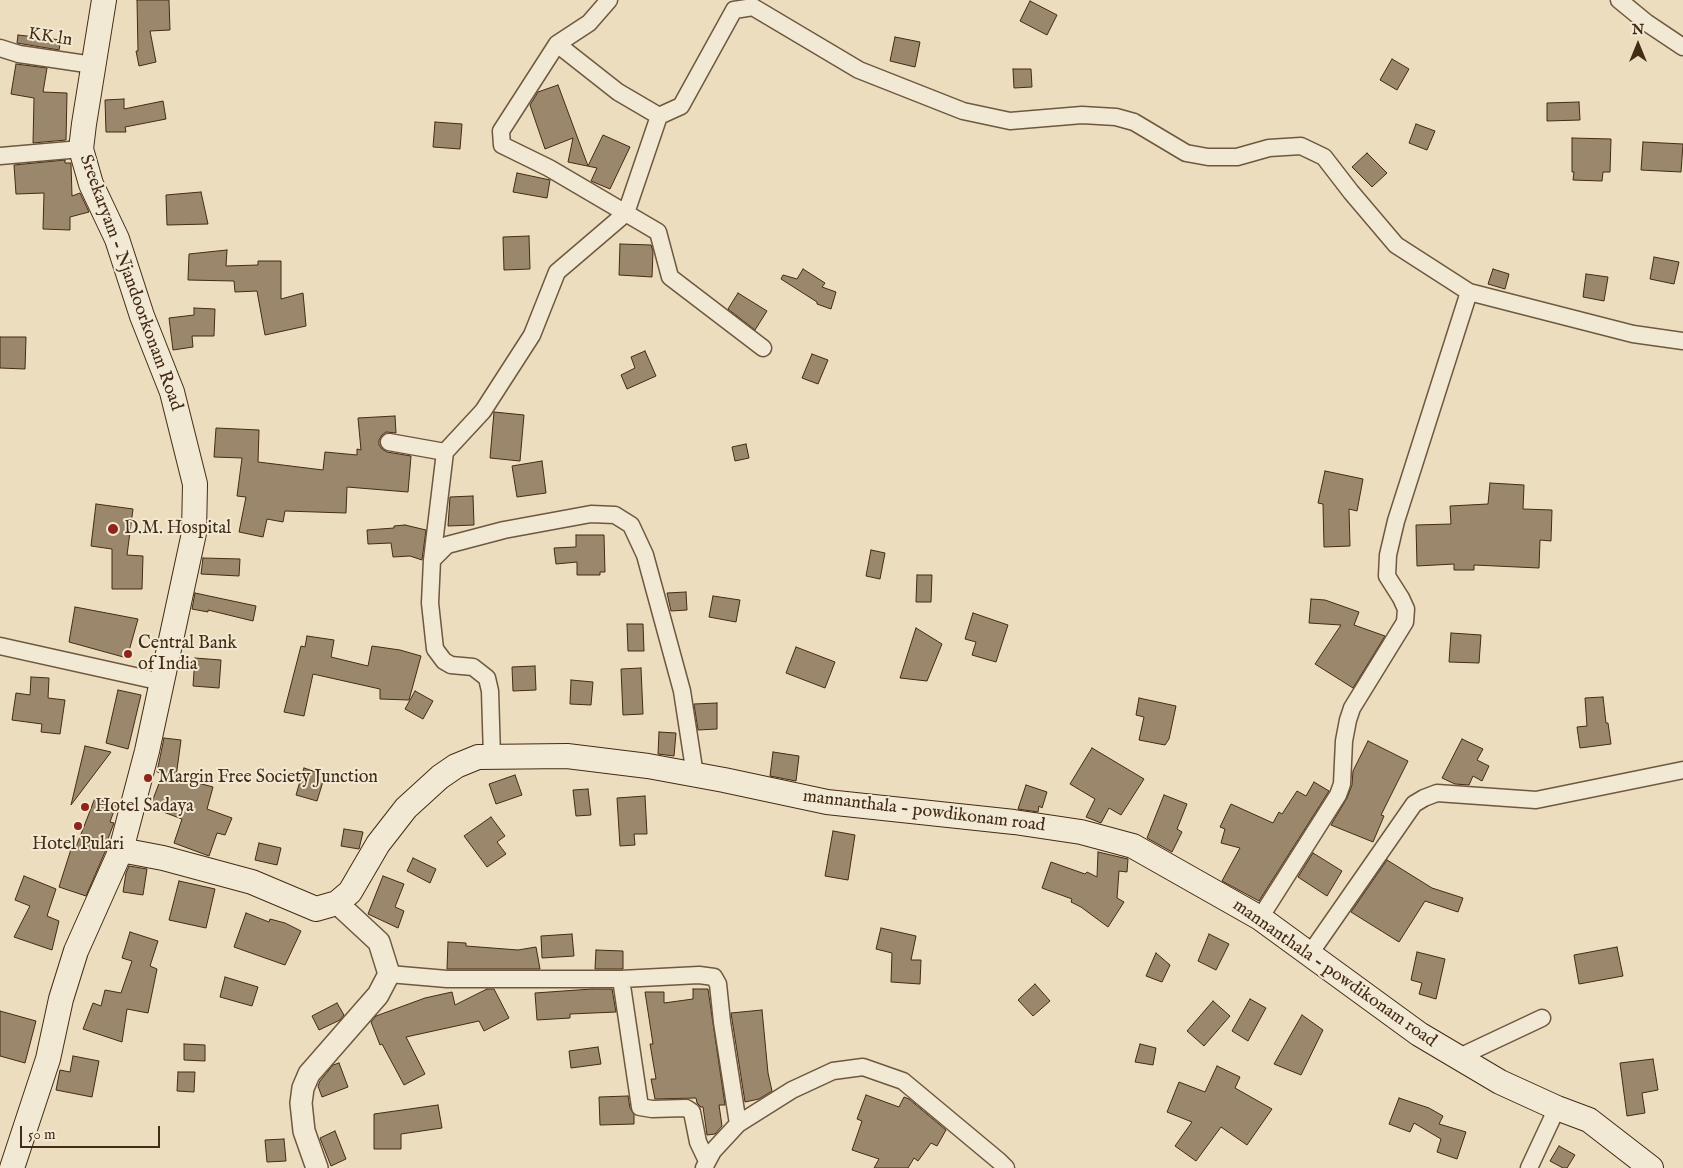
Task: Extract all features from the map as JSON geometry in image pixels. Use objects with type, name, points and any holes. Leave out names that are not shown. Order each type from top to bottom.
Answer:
[{"type":"main road","name":"Sreekaryam - Njandoorkonam Road","points":[[12,1168],[48,1059],[60,999],[76,951],[121,850],[147,751],[194,533],[195,484],[172,392],[142,316],[117,239],[91,184],[82,150],[104,0]]},
{"type":"main road","name":"mannanthala - powdikonam road","points":[[337,903],[350,892],[378,844],[406,808],[440,777],[456,766],[478,757],[567,756],[648,766],[827,802],[1005,821],[1081,832],[1133,846],[1260,918],[1419,1034],[1500,1082],[1557,1108],[1589,1120],[1652,1168]]},
{"type":"main road","points":[[121,850],[163,858],[252,882],[316,909],[337,903]]},
{"type":"street","points":[[609,0],[589,23],[557,44],[500,132],[502,145],[549,168],[658,232],[670,277],[763,348]]},
{"type":"street","points":[[1619,0],[1647,23],[1683,47]]},
{"type":"street","points":[[492,757],[490,690],[487,678],[473,667],[451,665],[435,649],[430,603],[432,560],[445,452],[483,411],[532,336],[557,272],[626,213],[659,116],[681,106],[734,10],[753,7],[858,70],[963,111],[1010,121],[1082,115],[1116,117],[1134,122],[1186,152],[1208,157],[1237,157],[1269,148],[1301,146],[1324,157],[1350,192],[1396,245],[1468,292],[1633,334],[1683,340]]},
{"type":"street","points":[[557,44],[618,92],[659,116]]},
{"type":"street","name":"KK ln","points":[[0,48],[19,54],[93,65]]},
{"type":"street","points":[[0,156],[82,150]]},
{"type":"street","points":[[1260,918],[1338,796],[1342,784],[1344,741],[1352,708],[1405,622],[1406,609],[1387,576],[1388,555],[1396,521],[1468,292]]},
{"type":"street","points":[[389,442],[445,452]]},
{"type":"street","points":[[432,560],[447,545],[504,530],[591,514],[615,515],[632,525],[645,555],[682,692],[695,775]]},
{"type":"street","points":[[2,649],[162,682]]},
{"type":"street","points":[[1309,955],[1414,804],[1424,798],[1437,793],[1536,800],[1683,770]]},
{"type":"street","points":[[316,1168],[304,1131],[301,1103],[303,1088],[310,1074],[378,994],[389,974],[379,942],[337,903]]},
{"type":"street","points":[[389,974],[447,979],[621,979],[699,975],[714,977],[718,984],[738,1124]]},
{"type":"street","points":[[621,979],[640,1107],[652,1109],[686,1108],[692,1112],[705,1164]]},
{"type":"street","points":[[1457,1058],[1542,1018]]},
{"type":"street","points":[[705,1164],[713,1151],[738,1124],[792,1090],[833,1071],[863,1067],[903,1082],[1006,1168]]},
{"type":"street","points":[[1530,1168],[1557,1108]]},
{"type":"building","points":[[137,0],[169,0],[170,30],[150,31],[156,62],[139,66],[136,51],[138,51]]},
{"type":"building","points":[[1030,1],[1057,15],[1047,35],[1020,21]]},
{"type":"building","points":[[18,35],[61,40],[59,50],[17,43]]},
{"type":"building","points":[[895,37],[920,42],[915,67],[890,61]]},
{"type":"building","points":[[1392,59],[1409,69],[1397,90],[1380,80]]},
{"type":"building","points":[[16,64],[47,68],[43,92],[67,93],[66,140],[33,143],[34,98],[11,94]]},
{"type":"building","points":[[1013,69],[1031,69],[1032,87],[1014,88]]},
{"type":"building","points":[[558,85],[588,166],[603,135],[630,147],[610,189],[591,181],[597,168],[568,162],[573,138],[545,149],[530,105],[538,92]]},
{"type":"building","points":[[124,99],[124,109],[163,101],[166,119],[125,127],[126,132],[106,132],[105,100]]},
{"type":"building","points":[[1579,102],[1580,120],[1547,121],[1547,103]]},
{"type":"building","points":[[435,122],[462,124],[460,149],[433,147]]},
{"type":"building","points":[[1416,124],[1435,131],[1427,150],[1409,143]]},
{"type":"building","points":[[1572,138],[1611,139],[1610,172],[1603,172],[1602,181],[1573,180]]},
{"type":"building","points":[[1643,142],[1683,144],[1681,172],[1641,170]]},
{"type":"building","points":[[1367,153],[1387,173],[1372,187],[1352,167]]},
{"type":"building","points":[[65,160],[65,163],[71,163],[72,196],[80,193],[89,212],[70,217],[70,230],[43,229],[44,193],[16,194],[14,165]]},
{"type":"building","points":[[517,173],[550,180],[547,198],[513,192]]},
{"type":"building","points":[[201,192],[208,224],[167,225],[166,195]]},
{"type":"building","points":[[529,236],[530,269],[504,270],[503,237]]},
{"type":"building","points":[[620,244],[651,245],[653,251],[652,277],[619,275]]},
{"type":"building","points":[[227,250],[226,266],[258,265],[258,261],[281,261],[281,299],[303,293],[306,326],[265,335],[257,291],[235,292],[234,281],[188,280],[189,254]]},
{"type":"building","points":[[1654,257],[1679,262],[1674,284],[1650,279]]},
{"type":"building","points":[[803,269],[825,283],[822,287],[836,292],[831,309],[817,304],[817,302],[781,279],[783,275],[797,279]]},
{"type":"building","points":[[1493,269],[1509,274],[1505,289],[1488,284]]},
{"type":"building","points":[[1586,274],[1608,277],[1604,301],[1583,297]]},
{"type":"building","points":[[738,293],[767,311],[755,330],[728,309]]},
{"type":"building","points":[[194,308],[215,309],[214,336],[192,336],[193,347],[173,350],[169,318],[194,315]]},
{"type":"building","points":[[0,337],[26,337],[25,369],[0,368]]},
{"type":"building","points":[[645,351],[656,376],[627,389],[621,375],[635,368],[631,357]]},
{"type":"building","points":[[812,354],[828,360],[818,384],[802,378]]},
{"type":"building","points":[[494,412],[524,415],[520,461],[490,458]]},
{"type":"building","points":[[395,416],[396,433],[386,432],[379,440],[379,445],[387,452],[411,456],[408,492],[347,487],[346,513],[285,511],[283,522],[267,519],[263,537],[239,532],[246,497],[237,496],[242,458],[214,457],[216,428],[259,430],[258,462],[323,470],[325,452],[357,455],[357,449],[361,450],[358,418]]},
{"type":"building","points":[[746,444],[749,458],[735,461],[732,447]]},
{"type":"building","points":[[542,461],[546,493],[517,497],[512,466]]},
{"type":"building","points":[[1325,471],[1363,479],[1357,511],[1349,509],[1350,546],[1324,547],[1323,504],[1318,503]]},
{"type":"building","points":[[1490,483],[1524,485],[1523,509],[1552,510],[1551,541],[1540,540],[1539,568],[1474,565],[1474,570],[1454,570],[1454,564],[1417,566],[1416,525],[1451,524],[1450,506],[1488,504]]},
{"type":"building","points":[[473,496],[474,525],[448,526],[450,497]]},
{"type":"building","points":[[96,504],[133,509],[127,555],[143,556],[142,589],[112,589],[112,549],[91,546]]},
{"type":"building","points":[[405,525],[426,530],[422,560],[410,556],[393,557],[391,543],[368,544],[367,530],[394,528],[394,526]]},
{"type":"building","points":[[576,535],[604,535],[605,572],[600,572],[600,575],[577,575],[577,562],[556,564],[554,548],[576,547]]},
{"type":"building","points":[[871,550],[885,553],[880,579],[866,576]]},
{"type":"building","points":[[203,558],[240,559],[239,576],[201,574]]},
{"type":"building","points":[[917,575],[932,575],[931,602],[916,602]]},
{"type":"building","points":[[686,592],[687,610],[671,611],[667,593]]},
{"type":"building","points":[[195,593],[256,606],[253,621],[208,610],[208,612],[192,609]]},
{"type":"building","points":[[713,596],[740,600],[736,622],[709,617]]},
{"type":"building","points":[[1311,599],[1325,600],[1359,612],[1354,625],[1385,636],[1353,688],[1315,664],[1341,625],[1309,623]]},
{"type":"building","points":[[75,607],[138,619],[127,658],[69,642]]},
{"type":"building","points":[[973,613],[1008,625],[996,662],[972,655],[976,642],[965,639]]},
{"type":"building","points":[[627,624],[643,624],[644,651],[628,651]]},
{"type":"building","points":[[916,628],[942,644],[927,681],[900,678]]},
{"type":"building","points":[[1451,633],[1481,635],[1479,663],[1449,662]]},
{"type":"building","points":[[307,636],[334,640],[331,657],[368,666],[372,646],[400,650],[421,656],[409,700],[380,699],[380,689],[313,674],[304,716],[284,712],[301,646],[305,647]]},
{"type":"building","points":[[796,647],[835,662],[825,688],[786,673]]},
{"type":"building","points":[[195,658],[221,660],[219,688],[193,686]]},
{"type":"building","points":[[535,666],[536,690],[513,691],[512,667]]},
{"type":"building","points":[[641,668],[643,714],[623,715],[621,669]]},
{"type":"building","points":[[31,677],[49,678],[48,698],[65,700],[60,734],[41,732],[42,724],[12,720],[16,693],[30,695]]},
{"type":"building","points":[[571,680],[593,682],[591,705],[570,704]]},
{"type":"building","points":[[118,690],[141,695],[128,749],[106,743]]},
{"type":"building","points":[[415,691],[433,701],[423,719],[405,709]]},
{"type":"building","points":[[1603,697],[1611,744],[1580,748],[1577,727],[1587,726],[1585,698]]},
{"type":"building","points":[[1139,698],[1176,706],[1169,739],[1165,745],[1139,740],[1144,717],[1136,715]]},
{"type":"building","points":[[717,703],[717,729],[698,730],[694,704]]},
{"type":"building","points":[[659,732],[676,733],[674,756],[658,754]]},
{"type":"building","points":[[164,738],[181,740],[176,777],[213,787],[207,809],[232,818],[225,835],[217,833],[209,856],[174,843],[182,819],[150,807],[163,773],[157,772]]},
{"type":"building","points":[[1462,739],[1483,749],[1477,760],[1489,766],[1482,781],[1473,776],[1469,785],[1455,784],[1442,778]]},
{"type":"building","points":[[1368,741],[1408,761],[1381,815],[1384,816],[1373,842],[1331,825],[1347,798],[1352,785],[1353,771]]},
{"type":"building","points":[[85,746],[111,752],[71,805]]},
{"type":"building","points":[[1092,748],[1144,779],[1121,815],[1109,808],[1101,823],[1086,817],[1095,799],[1070,784]]},
{"type":"building","points":[[773,752],[799,756],[796,781],[770,776]]},
{"type":"building","points":[[304,768],[325,775],[317,801],[296,795]]},
{"type":"building","points":[[515,775],[522,795],[496,804],[489,784]]},
{"type":"building","points":[[1314,782],[1329,791],[1259,901],[1222,881],[1240,848],[1221,843],[1225,829],[1220,827],[1231,804],[1273,823],[1279,812],[1282,814],[1297,791],[1306,796]]},
{"type":"building","points":[[1026,785],[1047,792],[1042,808],[1039,806],[1038,812],[1018,809]]},
{"type":"building","points":[[588,789],[591,815],[576,816],[573,790]]},
{"type":"building","points":[[1164,795],[1187,804],[1177,829],[1182,832],[1172,852],[1147,838]]},
{"type":"building","points":[[645,796],[647,834],[634,834],[635,845],[620,846],[617,798]]},
{"type":"building","points":[[95,798],[116,805],[110,822],[114,823],[106,844],[108,845],[86,896],[59,887],[72,846],[76,847]]},
{"type":"building","points":[[491,817],[505,836],[497,842],[506,854],[487,867],[464,836]]},
{"type":"building","points":[[344,829],[363,832],[359,849],[341,846]]},
{"type":"building","points":[[833,831],[855,835],[848,880],[825,876]]},
{"type":"building","points":[[259,843],[281,848],[277,865],[255,860]]},
{"type":"building","points":[[1098,852],[1128,859],[1127,872],[1119,871],[1117,898],[1124,902],[1108,927],[1071,902],[1072,899],[1042,888],[1051,862],[1085,874],[1087,872],[1097,877]]},
{"type":"building","points":[[1313,853],[1342,871],[1327,896],[1298,877]]},
{"type":"building","points":[[413,858],[436,869],[430,883],[407,871]]},
{"type":"building","points":[[1387,860],[1432,888],[1463,898],[1458,912],[1425,901],[1399,942],[1351,912]]},
{"type":"building","points":[[129,866],[147,869],[143,895],[123,892]]},
{"type":"building","points":[[24,876],[56,889],[47,916],[59,921],[52,950],[14,937],[30,906],[15,900]]},
{"type":"building","points":[[383,876],[404,884],[395,907],[404,911],[398,928],[368,914]]},
{"type":"building","points":[[179,881],[215,889],[206,928],[169,920]]},
{"type":"building","points":[[246,913],[269,922],[270,919],[285,923],[301,931],[285,965],[234,947]]},
{"type":"building","points":[[881,928],[916,936],[911,960],[921,960],[920,984],[891,982],[892,953],[876,949]]},
{"type":"building","points":[[130,932],[158,941],[150,966],[157,969],[148,1013],[127,1009],[122,1042],[83,1029],[93,1003],[101,1006],[105,990],[121,993],[132,961],[122,958]]},
{"type":"building","points":[[572,934],[574,956],[542,958],[541,936]]},
{"type":"building","points":[[1209,934],[1229,944],[1216,970],[1198,961]]},
{"type":"building","points":[[448,942],[466,943],[466,946],[518,950],[536,947],[540,969],[447,969]]},
{"type":"building","points":[[1617,947],[1623,976],[1579,984],[1574,955]]},
{"type":"building","points":[[596,950],[623,951],[623,969],[595,969]]},
{"type":"building","points":[[1417,952],[1445,959],[1436,999],[1419,994],[1422,983],[1411,980]]},
{"type":"building","points":[[1156,953],[1170,965],[1162,982],[1146,976]]},
{"type":"building","points":[[225,977],[258,987],[252,1006],[220,997]]},
{"type":"building","points":[[1035,984],[1050,1001],[1033,1016],[1018,1000]]},
{"type":"building","points":[[487,989],[494,989],[509,1018],[484,1031],[479,1021],[406,1037],[425,1074],[404,1085],[382,1044],[380,1045],[371,1022],[376,1016],[425,998],[452,992],[455,1005]]},
{"type":"building","points":[[612,989],[616,1012],[570,1014],[570,1018],[537,1020],[535,993]]},
{"type":"building","points":[[693,989],[708,989],[725,1105],[719,1105],[722,1126],[715,1134],[707,1135],[703,1107],[697,1103],[696,1098],[655,1099],[651,1079],[656,1079],[650,1044],[653,1044],[645,992],[664,992],[664,1003],[693,999]]},
{"type":"building","points":[[1250,999],[1266,1008],[1248,1041],[1232,1031]]},
{"type":"building","points":[[1213,1001],[1230,1016],[1204,1046],[1187,1031]]},
{"type":"building","points":[[337,1003],[344,1015],[340,1020],[319,1030],[312,1016]]},
{"type":"building","points":[[762,1010],[768,1073],[772,1091],[759,1099],[745,1102],[731,1013]]},
{"type":"building","points":[[0,1011],[36,1021],[25,1063],[0,1056]]},
{"type":"building","points":[[1302,1015],[1323,1030],[1301,1075],[1274,1064]]},
{"type":"building","points":[[184,1044],[205,1045],[205,1061],[184,1060]]},
{"type":"building","points":[[1140,1044],[1156,1048],[1153,1065],[1135,1062]]},
{"type":"building","points":[[598,1047],[601,1064],[571,1068],[569,1051]]},
{"type":"building","points":[[73,1056],[99,1061],[92,1097],[56,1090],[60,1070],[70,1072]]},
{"type":"building","points":[[1653,1059],[1658,1090],[1642,1093],[1645,1113],[1627,1116],[1620,1063]]},
{"type":"building","points":[[339,1063],[348,1087],[322,1097],[318,1086],[320,1081],[333,1065]]},
{"type":"building","points":[[1217,1066],[1240,1077],[1235,1088],[1272,1109],[1247,1145],[1221,1127],[1196,1161],[1175,1146],[1192,1122],[1167,1112],[1179,1082],[1205,1092]]},
{"type":"building","points":[[178,1072],[195,1072],[194,1092],[177,1091]]},
{"type":"building","points":[[866,1095],[899,1107],[904,1097],[909,1099],[946,1130],[937,1146],[931,1143],[918,1161],[914,1158],[908,1168],[874,1168],[879,1159],[852,1150],[862,1121],[857,1119]]},
{"type":"building","points":[[628,1096],[630,1108],[634,1114],[634,1124],[600,1125],[599,1097]]},
{"type":"building","points":[[1399,1098],[1429,1108],[1443,1116],[1439,1124],[1466,1132],[1457,1159],[1437,1152],[1441,1139],[1414,1123],[1410,1132],[1389,1124]]},
{"type":"building","points":[[438,1105],[442,1128],[401,1134],[401,1149],[374,1149],[374,1114]]},
{"type":"building","points":[[335,1131],[346,1159],[331,1166],[320,1138]]},
{"type":"building","points":[[284,1139],[286,1161],[267,1162],[265,1140]]},
{"type":"building","points":[[1559,1146],[1575,1155],[1567,1168],[1563,1168],[1550,1161]]},
{"type":"place","name":"D.M. Hospital","points":[[113,529]]},
{"type":"place","name":"Central Bank of India","points":[[128,654]]},
{"type":"place","name":"Margin Free Society Junction","points":[[148,778]]},
{"type":"place","name":"Hotel Sadaya","points":[[85,807]]},
{"type":"place","name":"Hotel Pulari","points":[[78,826]]}]
